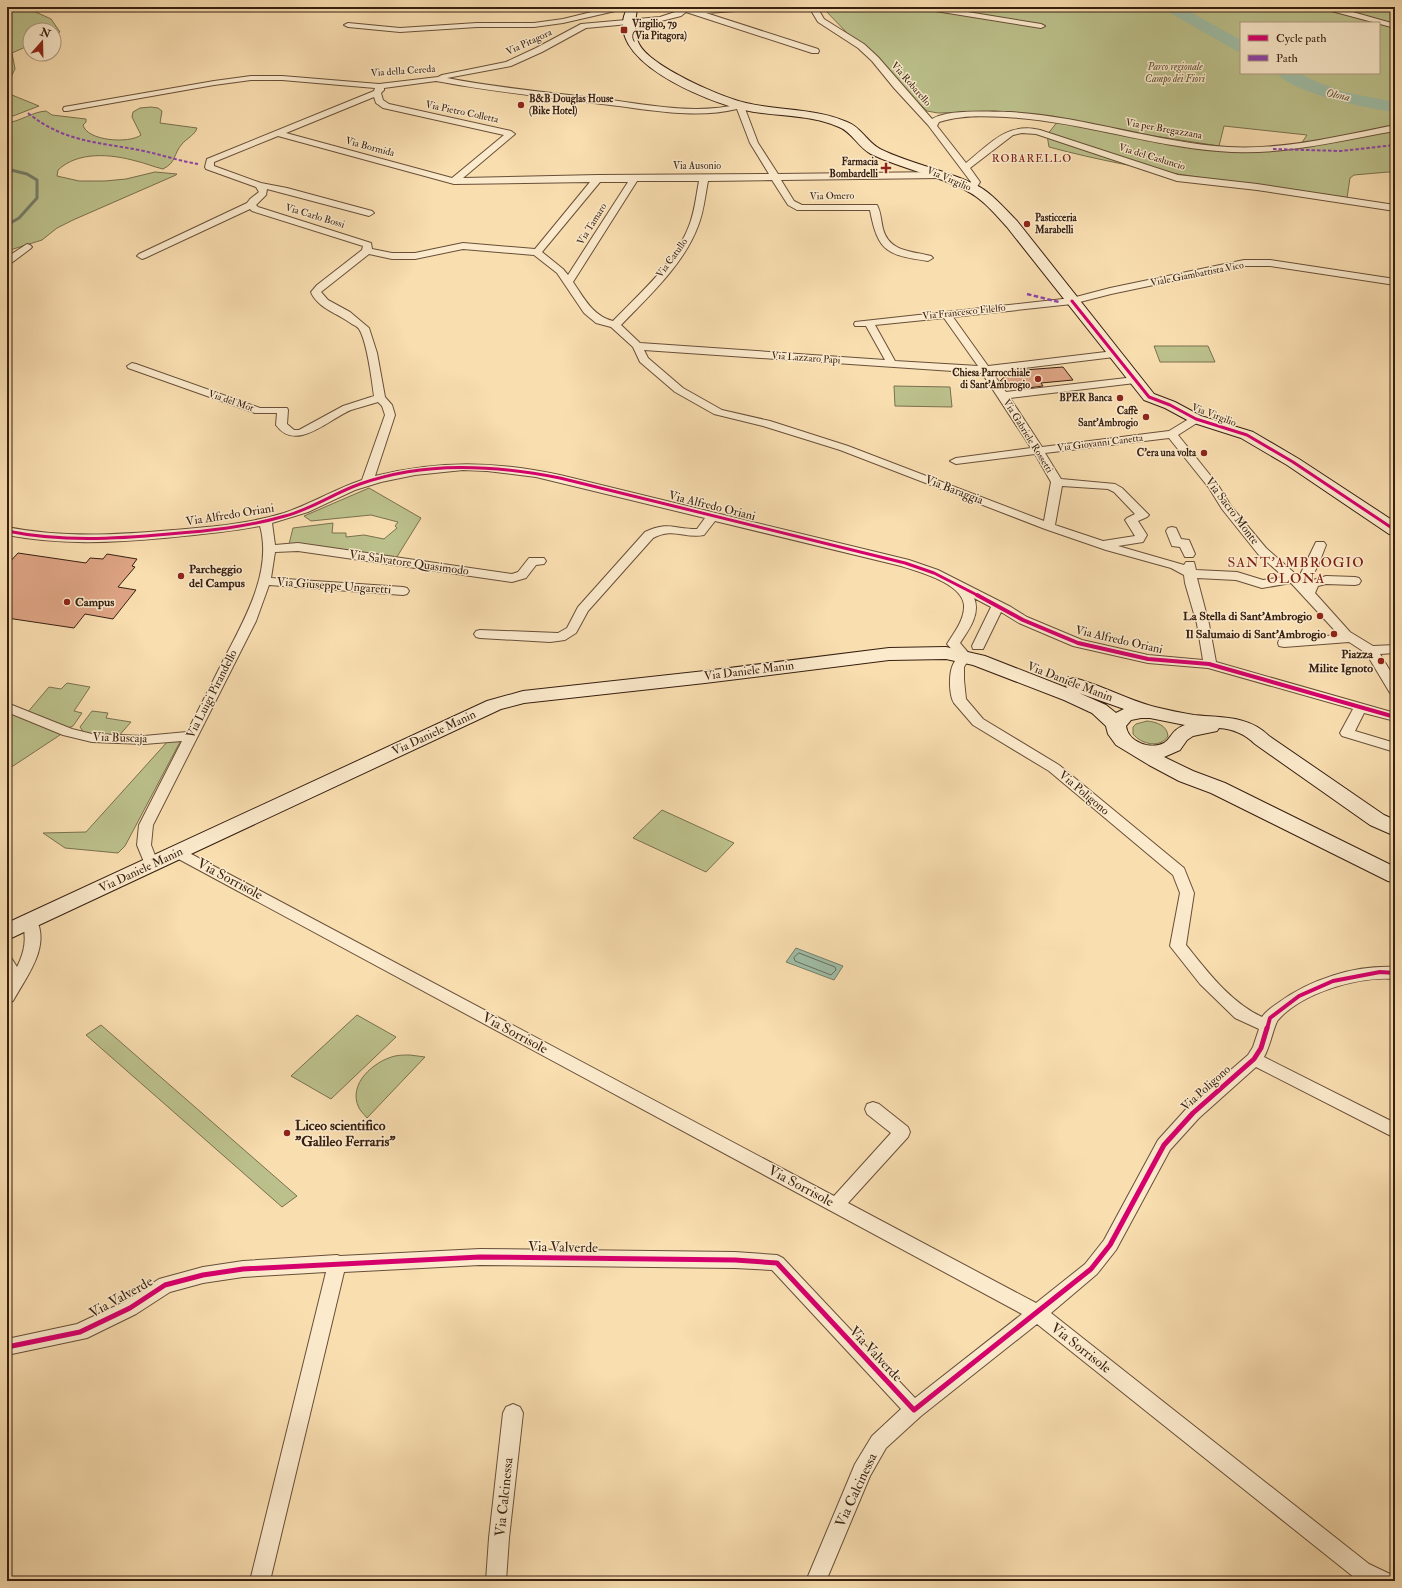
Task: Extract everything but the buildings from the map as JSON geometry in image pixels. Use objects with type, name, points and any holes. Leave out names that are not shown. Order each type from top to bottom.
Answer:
[{"type":"main road","name":"Via Virgilio","points":[[629,7],[629,29],[632,43],[645,60],[703,93],[740,106],[815,116],[846,124],[859,136],[866,146],[875,151],[972,188],[988,199],[1012,224],[1065,301],[1114,354],[1149,397],[1154,408],[1167,417],[1191,422],[1266,446],[1293,462],[1395,530]]},
{"type":"main road","name":"Via Daniele Manin","points":[[965,649],[991,664],[1084,702],[1105,714],[1116,724]]},
{"type":"main road","name":"Via Daniele Manin","points":[[7,932],[54,911],[151,863],[178,852],[494,705],[523,697],[705,677],[896,653],[946,653],[965,649],[1155,714]]},
{"type":"main road","points":[[1395,829],[1377,820],[1262,740],[1254,732],[1237,725],[1221,722],[1194,721],[1155,714],[1132,713],[1125,715],[1116,724],[1116,731],[1119,738],[1126,744],[1172,769],[1218,788],[1395,876]]},
{"type":"main road","points":[[1155,714],[1174,725],[1178,731],[1178,752],[1180,758],[1194,771],[1218,788]]},
{"type":"main road","points":[[1135,748],[1156,752],[1170,748],[1178,739],[1195,729],[1216,727],[1242,733],[1262,740]]},
{"type":"street","points":[[348,25],[400,30],[478,25],[534,25],[563,21],[629,7]]},
{"type":"street","points":[[689,9],[764,7]]},
{"type":"street","name":"Via Robarello","points":[[813,7],[821,20],[861,46],[875,59],[933,126],[976,182],[972,188]]},
{"type":"street","points":[[923,7],[1042,26]]},
{"type":"street","points":[[1327,7],[1395,26]]},
{"type":"street","points":[[689,9],[815,51]]},
{"type":"street","name":"Via Pitagora","points":[[436,79],[508,64],[539,50],[584,26],[661,19],[689,9]]},
{"type":"street","name":"Via della Cereda","points":[[67,109],[252,78],[282,78],[378,90],[436,79],[493,89],[681,111],[724,110],[740,106]]},
{"type":"street","points":[[280,134],[378,90]]},
{"type":"street","name":"Via Pietro Colletta","points":[[378,90],[379,100],[386,106],[511,134],[454,181]]},
{"type":"street","name":"Via Omero","points":[[740,106],[754,143],[791,203],[800,208],[874,207],[881,239],[894,250],[908,255],[928,258]]},
{"type":"street","name":"Via per Bregazzana","points":[[933,126],[936,120],[948,116],[963,114],[1007,114],[1057,120],[1212,148],[1273,150],[1298,147],[1395,128]]},
{"type":"street","name":"Via del Casluncio","points":[[965,168],[1010,133],[1022,130],[1037,132],[1177,178],[1257,187],[1395,208]]},
{"type":"street","name":"Via Carlo Bossi","points":[[280,134],[210,161],[209,167],[259,185],[284,190],[369,213]]},
{"type":"street","name":"Via Bormida","points":[[280,134],[454,181]]},
{"type":"street","name":"Via Ausonio","points":[[454,181],[598,178],[940,175]]},
{"type":"street","name":"Via Catullo","points":[[615,325],[643,296],[680,250],[693,227],[704,177]]},
{"type":"street","points":[[538,252],[598,178]]},
{"type":"street","name":"Via Tamaro","points":[[568,282],[635,178]]},
{"type":"street","points":[[142,256],[251,205],[253,201],[263,193],[263,189],[259,185]]},
{"type":"street","name":"Via Carlo Bossi","points":[[251,205],[255,209],[368,245],[367,251]]},
{"type":"street","points":[[367,482],[390,415],[387,405],[380,398],[372,353],[364,328],[346,314],[324,302],[318,297],[316,292],[320,287],[367,251],[392,256],[415,256],[463,246],[538,252],[560,271],[588,311],[600,321],[615,325],[637,346]]},
{"type":"street","points":[[7,262],[27,247]]},
{"type":"street","name":"Viale Giambattista Vico","points":[[1065,301],[1244,264],[1270,263],[1395,282]]},
{"type":"street","points":[[1027,294],[1065,301]]},
{"type":"street","name":"Via Francesco Filelfo","points":[[892,364],[864,323],[1065,301]]},
{"type":"street","name":"Via Gabriele Rossetti","points":[[946,314],[1003,396],[1043,450],[1057,482],[1049,527]]},
{"type":"street","name":"Via Lazzaro Papi","points":[[637,346],[985,370],[1114,354]]},
{"type":"street","name":"Via Baraggia","points":[[637,346],[644,360],[679,390],[718,412],[766,423],[844,448],[1049,527],[1101,545],[1175,565],[1189,564],[1205,575],[1237,576],[1262,584],[1301,586]]},
{"type":"street","name":"Via del Mot","points":[[132,366],[259,411],[282,410],[281,425],[291,433],[301,433],[346,408],[380,398]]},
{"type":"street","points":[[1003,396],[1135,380]]},
{"type":"street","points":[[1172,434],[1191,422]]},
{"type":"street","name":"Via Giovanni Canetta","points":[[956,461],[1172,434]]},
{"type":"street","name":"Via Sacro Monte","points":[[1172,434],[1214,487],[1226,507],[1239,524],[1262,551],[1301,586],[1346,635],[1371,650]]},
{"type":"street","name":"Via Alfredo Oriani","points":[[7,531],[53,539],[105,539],[224,528],[265,521],[305,510],[367,482],[422,471],[464,467],[514,470],[571,481],[906,563],[934,573],[958,584],[1023,620],[1078,643],[1148,659],[1209,664],[1395,718]]},
{"type":"street","points":[[1057,482],[1111,486],[1118,490],[1143,515],[1131,520],[1141,534],[1139,539],[1101,545]]},
{"type":"street","name":"Via Alfredo Oriani","points":[[480,634],[550,638],[561,637],[572,630],[582,610],[649,535],[657,530],[668,527],[700,532],[712,516]]},
{"type":"street","name":"Via Luigi Pirandello","points":[[151,863],[144,845],[146,825],[250,621],[260,598],[270,549],[265,521]]},
{"type":"street","points":[[1172,531],[1176,543],[1186,543],[1191,583],[1203,624],[1210,659],[1209,664]]},
{"type":"street","points":[[1320,545],[1301,586],[1311,586],[1319,581],[1355,581]]},
{"type":"street","name":"Via Salvatore Quasimodo","points":[[270,549],[298,547],[512,578],[517,578],[522,575],[533,561],[540,561]]},
{"type":"street","name":"Via Giuseppe Ungaretti","points":[[264,581],[403,591]]},
{"type":"street","points":[[958,584],[968,598],[970,607],[964,625],[965,649]]},
{"type":"street","points":[[965,649],[998,606]]},
{"type":"street","points":[[1284,643],[1351,638]]},
{"type":"street","name":"Via Poligono","points":[[965,649],[958,667],[957,680],[959,700],[978,722],[1054,768],[1179,872],[1187,893],[1178,946],[1205,980],[1241,1014],[1268,1027]]},
{"type":"street","points":[[1395,649],[1371,650],[1395,690]]},
{"type":"street","name":"Via Buscaja","points":[[7,707],[68,732],[92,738],[144,740],[180,736],[190,737]]},
{"type":"street","points":[[1360,708],[1347,733],[1395,748]]},
{"type":"street","name":"Via Sorrisole","points":[[178,852],[1037,1313],[1362,1571],[1383,1581]]},
{"type":"street","points":[[9,992],[27,964],[31,953],[33,931],[30,922]]},
{"type":"street","points":[[7,963],[9,965],[9,992]]},
{"type":"street","name":"Via Poligono","points":[[1037,1313],[1091,1269],[1110,1245],[1164,1145],[1193,1113],[1254,1059],[1261,1048],[1270,1018],[1299,996],[1333,981],[1380,972],[1395,973]]},
{"type":"street","points":[[1254,1059],[1395,1131]]},
{"type":"street","points":[[836,1205],[902,1132],[873,1109]]},
{"type":"street","name":"Via Valverde","points":[[7,1347],[80,1332],[130,1308],[165,1285],[202,1275],[243,1269],[337,1263],[480,1257],[735,1260],[777,1263],[914,1410]]},
{"type":"street","points":[[260,1581],[337,1263]]},
{"type":"street","points":[[914,1410],[1037,1313]]},
{"type":"street","name":"Via Calcinessa","points":[[816,1581],[862,1471],[879,1442],[914,1410]]},
{"type":"street","name":"Via Calcinessa","points":[[496,1581],[513,1413]]},
{"type":"green space","points":[[7,7],[25,7],[51,19],[53,22],[22,22],[22,49],[12,53],[15,69],[7,85]]},
{"type":"green space","name":"Parco regionale Campo dei Fiori","points":[[822,7],[1395,7],[1395,173],[1388,172],[1354,175],[1350,178],[1347,198],[1234,183],[1122,164],[1049,147],[1047,135],[1058,121],[1213,150],[1261,148],[1301,144],[1307,135],[1224,126],[1219,146],[1030,114],[994,111],[938,113],[927,111]]},
{"type":"green space","points":[[7,93],[39,106],[13,116],[7,115]]},
{"type":"green space","points":[[140,108],[158,108],[162,111],[160,123],[197,128],[179,148],[171,164],[163,169],[116,157],[85,157],[66,164],[58,170],[57,176],[79,181],[105,181],[126,179],[155,172],[177,174],[73,220],[57,228],[42,240],[10,250],[7,253],[7,123],[46,111],[52,115],[86,119],[86,122],[83,125],[86,130],[92,135],[100,138],[118,140],[127,139],[135,138],[141,135],[132,117],[133,112]]},
{"type":"green space","points":[[1154,346],[1208,346],[1215,362],[1160,362]]},
{"type":"green space","points":[[894,386],[950,387],[952,407],[895,406]]},
{"type":"green space","points":[[369,488],[421,518],[395,560],[289,544],[293,528],[333,523],[332,533],[346,533],[346,537],[364,535],[384,539],[397,528],[395,526],[398,522],[371,515],[311,521],[304,516]]},
{"type":"green space","points":[[67,683],[90,687],[74,711],[82,713],[73,726],[68,728],[27,713],[49,687],[61,689]]},
{"type":"green space","points":[[92,711],[108,713],[106,718],[131,722],[117,738],[104,737],[101,734],[91,735],[84,733],[80,727]]},
{"type":"green space","points":[[7,712],[63,733],[7,770]]},
{"type":"green space","points":[[1147,721],[1157,723],[1166,729],[1168,736],[1165,740],[1160,743],[1150,744],[1133,734],[1133,727],[1136,724]]},
{"type":"green space","points":[[175,740],[180,742],[125,846],[118,853],[65,848],[43,833],[86,832],[168,741]]},
{"type":"green space","points":[[662,810],[734,843],[706,872],[633,838]]},
{"type":"green space","points":[[357,1015],[396,1037],[331,1099],[291,1076]]},
{"type":"green space","points":[[101,1025],[297,1196],[282,1207],[86,1035]]},
{"type":"green space","points":[[410,1055],[425,1057],[367,1118],[359,1108],[356,1099],[360,1082],[371,1068],[379,1063],[397,1056]]},
{"type":"water","points":[[796,948],[843,966],[834,980],[786,962]]},
{"type":"waterway","name":"Olona","points":[[1170,7],[1240,46]]},
{"type":"waterway","name":"Olona","points":[[1287,74],[1311,86],[1338,96],[1395,107]]},
{"type":"waterway","points":[[7,169],[27,174],[37,180],[37,198],[19,218],[7,225]]},
{"type":"marked path","points":[[28,113],[40,123],[68,136],[144,151],[198,164]]},
{"type":"marked path","points":[[1273,149],[1341,151],[1395,145]]},
{"type":"marked path","points":[[1027,294],[1059,302]]},
{"type":"cycle path","points":[[1072,301],[1149,397],[1170,405],[1196,419],[1247,435],[1293,462],[1395,530]]},
{"type":"cycle path","points":[[7,531],[26,535],[64,539],[101,539],[214,530],[269,521],[287,516],[312,507],[359,485],[390,476],[428,470],[463,467],[487,467],[536,473],[905,563],[934,573],[1007,610],[1023,620],[1078,643],[1148,659],[1209,664],[1395,717]]},
{"type":"cycle path","points":[[7,1347],[80,1332],[130,1308],[165,1285],[203,1275],[243,1269],[480,1257],[735,1260],[777,1263],[914,1410],[1091,1269],[1110,1245],[1164,1145],[1193,1113],[1254,1059],[1261,1048],[1270,1018],[1299,996],[1333,981],[1380,972],[1395,973]]},
{"type":"place","name":"Virgilio, 79 (Via Pitagora)","points":[[624,30]]},
{"type":"place","name":"B&B Douglas House (Bike Hotel)","points":[[521,105]]},
{"type":"place","name":"Farmacia Bombardelli","points":[[886,168]]},
{"type":"place","name":"Pasticceria Marabelli","points":[[1027,224]]},
{"type":"place","name":"Chiesa Parrocchiale di Sant'Ambrogio","points":[[1038,379]]},
{"type":"place","name":"BPER Banca","points":[[1120,398]]},
{"type":"place","name":"Caffè Sant'Ambrogio","points":[[1146,417]]},
{"type":"place","name":"C'era una volta","points":[[1204,453]]},
{"type":"place","name":"Parcheggio del Campus","points":[[181,576]]},
{"type":"place","name":"Campus","points":[[67,602]]},
{"type":"place","name":"La Stella di Sant'Ambrogio","points":[[1320,616]]},
{"type":"place","name":"Il Salumaio di Sant'Ambrogio","points":[[1334,634]]},
{"type":"place","name":"Piazza Milite Ignoto","points":[[1381,661]]},
{"type":"place","name":"Liceo scientifico \"Galileo Ferraris\"","points":[[287,1133]]},
{"type":"district","name":"ROBARELLO","points":[[1032,158]]},
{"type":"district","name":"SANT'AMBROGIO OLONA","points":[[1296,570]]}]
